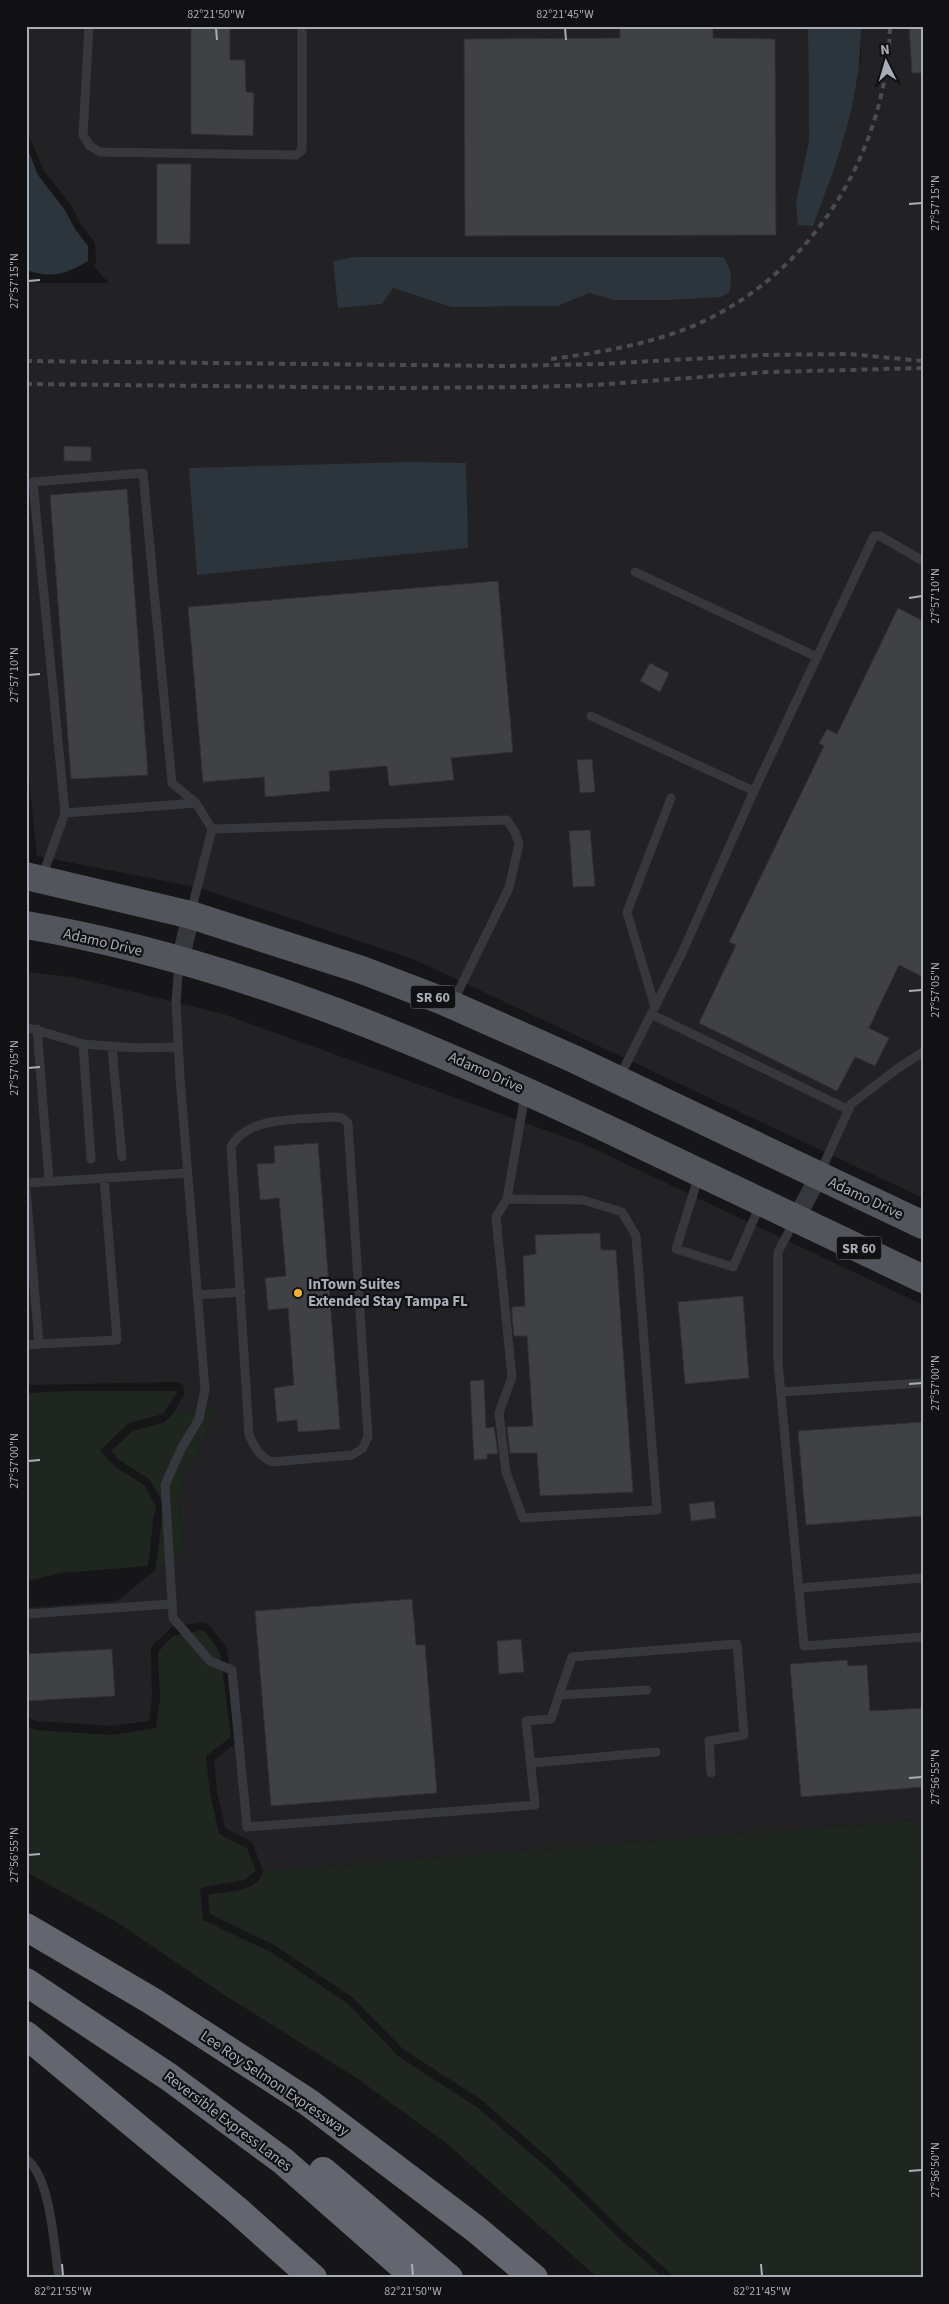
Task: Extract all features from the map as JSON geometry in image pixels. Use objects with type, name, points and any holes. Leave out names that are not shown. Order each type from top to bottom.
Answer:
[{"type":"highway","name":"Lee Roy Selmon Expressway","points":[[26,1927],[152,2001],[308,2102],[477,2230],[534,2278]]},
{"type":"highway","name":"Reversible Express Lanes","points":[[37,1988],[217,2111],[283,2161],[416,2278]]},
{"type":"highway","points":[[26,2036],[237,2210],[313,2278]]},
{"type":"highway","points":[[217,2111],[306,2157],[449,2278]]},
{"type":"highway","points":[[283,2161],[296,2189],[392,2278]]},
{"type":"main road","name":"Adamo Drive","points":[[34,878],[191,915],[352,966],[452,1004],[618,1080],[923,1225]]},
{"type":"main road","name":"Adamo Drive","points":[[26,926],[180,961],[346,1015],[429,1047],[526,1090],[923,1279]]},
{"type":"street","points":[[180,961],[191,915]]},
{"type":"street","points":[[796,1218],[819,1176]]},
{"type":"lane","points":[[89,26],[83,135],[90,146],[100,152],[296,155],[302,150],[302,26]]},
{"type":"lane","points":[[34,878],[65,813],[33,482],[143,473],[172,783],[196,803],[212,829],[191,915]]},
{"type":"lane","points":[[618,1080],[685,946],[754,791],[874,536],[880,536],[923,561]]},
{"type":"lane","points":[[635,572],[817,657]]},
{"type":"lane","points":[[591,716],[754,791]]},
{"type":"lane","points":[[671,798],[627,912],[653,1010],[849,1110]]},
{"type":"lane","points":[[65,813],[196,803]]},
{"type":"lane","points":[[212,829],[507,820],[515,832],[518,844],[509,888],[452,1004]]},
{"type":"lane","points":[[180,961],[176,1002],[178,1048],[205,1389],[199,1419],[181,1450],[165,1485],[172,1618],[210,1661],[232,1670],[247,1828],[535,1804],[526,1721],[551,1719],[572,1657],[737,1644],[744,1735],[709,1741],[711,1773]]},
{"type":"lane","points":[[26,1027],[83,1044],[178,1048]]},
{"type":"lane","points":[[37,1029],[50,1180]]},
{"type":"lane","points":[[83,1044],[91,1159]]},
{"type":"lane","points":[[112,1046],[122,1157]]},
{"type":"lane","points":[[819,1176],[851,1104],[923,1052]]},
{"type":"lane","points":[[507,1199],[583,1200],[622,1212],[636,1236],[657,1510],[523,1518],[506,1472],[499,1413],[512,1377],[496,1217],[507,1199],[526,1090]]},
{"type":"lane","points":[[332,1117],[342,1118],[348,1123],[368,1437],[362,1449],[352,1455],[272,1462],[262,1457],[255,1450],[249,1435],[241,1292],[231,1147],[236,1138],[259,1124],[332,1117]]},
{"type":"lane","points":[[26,1183],[187,1172]]},
{"type":"lane","points":[[700,1172],[676,1249],[733,1267],[762,1202]]},
{"type":"lane","points":[[26,1345],[118,1340],[104,1178]]},
{"type":"lane","points":[[26,1188],[39,1344]]},
{"type":"lane","points":[[796,1218],[778,1252],[778,1362],[804,1646],[923,1637]]},
{"type":"lane","points":[[197,1295],[241,1292]]},
{"type":"lane","points":[[781,1392],[923,1383]]},
{"type":"lane","points":[[800,1588],[923,1578]]},
{"type":"lane","points":[[26,1614],[172,1604]]},
{"type":"lane","points":[[559,1695],[647,1690]]},
{"type":"lane","points":[[530,1763],[656,1752]]},
{"type":"lane","points":[[26,2159],[33,2164],[44,2187],[59,2278]]},
{"type":"shaded area","points":[[26,26],[808,26],[809,140],[796,201],[861,60],[861,26],[923,26],[923,1198],[413,959],[200,888],[37,856],[26,750],[26,279],[39,283],[109,283],[94,267],[96,261],[95,243],[81,225],[71,205],[44,171],[26,129]],"holes":[[[355,257],[724,257],[731,272],[666,300],[614,300],[589,293],[558,306],[451,307],[393,288]]]},
{"type":"shaded area","points":[[808,26],[861,26],[857,79],[846,129],[813,226],[798,225],[796,201],[809,140]]},
{"type":"shaded area","points":[[26,145],[38,175],[65,210],[75,229],[88,246],[88,261],[59,274],[51,275],[26,270]]},
{"type":"shaded area","points":[[355,257],[724,257],[731,272],[730,292],[721,297],[666,300],[614,300],[589,293],[558,306],[451,307],[393,288],[382,304],[338,308],[333,261]]},
{"type":"shaded area","points":[[408,462],[466,463],[468,548],[197,575],[189,468]]},
{"type":"shaded area","points":[[26,972],[73,977],[223,1014],[584,1144],[923,1305],[923,1899],[915,1820],[263,1871],[252,1842],[225,1828],[217,1792],[214,1760],[235,1744],[234,1691],[226,1646],[207,1623],[203,1622],[172,1627],[153,1645],[151,1650],[152,1698],[149,1721],[111,1726],[37,1721],[26,1717],[26,1608],[117,1601],[182,1549],[180,1501],[182,1480],[204,1440],[216,1409],[174,1412],[185,1393],[182,1384],[177,1382],[26,1385]]},
{"type":"shaded area","points":[[178,1391],[163,1414],[129,1423],[100,1450],[114,1466],[144,1485],[156,1507],[148,1566],[61,1573],[26,1581],[26,1393]]},
{"type":"shaded area","points":[[216,1409],[204,1440],[182,1480],[180,1501],[182,1549],[155,1571],[164,1504],[149,1479],[118,1459],[111,1451],[133,1431],[165,1422],[174,1412]]},
{"type":"shaded area","points":[[204,1630],[220,1652],[231,1737],[206,1756],[210,1793],[219,1834],[247,1848],[256,1871],[244,1880],[200,1888],[203,1920],[271,1952],[348,2004],[398,2056],[478,2108],[549,2169],[619,2238],[664,2278],[598,2278],[445,2142],[355,2077],[226,1996],[115,1921],[26,1872],[26,1726],[36,1730],[112,1735],[156,1728],[160,1699],[158,1652],[173,1636]]},
{"type":"shaded area","points":[[916,1820],[923,1899],[923,2278],[676,2278],[624,2232],[553,2162],[483,2101],[403,2049],[352,1997],[274,1945],[210,1914],[208,1895],[248,1887],[260,1878],[263,1871]]},
{"type":"building","points":[[191,26],[230,26],[230,60],[245,60],[246,92],[254,93],[253,136],[191,134]]},
{"type":"building","points":[[620,26],[713,26],[713,38],[775,39],[776,235],[465,236],[464,39],[620,38]]},
{"type":"building","points":[[909,26],[923,26],[923,73],[912,73]]},
{"type":"building","points":[[157,164],[191,164],[190,244],[157,244]]},
{"type":"building","points":[[64,446],[91,447],[91,461],[64,461]]},
{"type":"building","points":[[127,489],[148,775],[71,779],[50,495]]},
{"type":"building","points":[[498,581],[513,752],[451,758],[454,780],[389,786],[387,766],[329,771],[330,791],[265,797],[264,777],[203,782],[188,607]]},
{"type":"building","points":[[898,608],[923,621],[923,977],[899,965],[869,1028],[889,1038],[875,1066],[855,1057],[837,1091],[699,1023],[736,945],[729,942],[824,746],[819,743],[827,729],[837,734]]},
{"type":"building","points":[[650,663],[669,673],[660,692],[640,681]]},
{"type":"building","points":[[592,759],[595,792],[580,793],[577,760]]},
{"type":"building","points":[[590,830],[595,886],[573,887],[569,831]]},
{"type":"building","name":"InTown Suites Extended Stay Tampa FL","points":[[318,1143],[340,1429],[298,1432],[297,1420],[277,1422],[274,1388],[294,1385],[288,1308],[268,1310],[265,1278],[286,1276],[279,1198],[260,1200],[257,1164],[275,1163],[274,1146]]},
{"type":"building","points":[[600,1233],[601,1250],[616,1250],[633,1492],[540,1496],[537,1453],[510,1453],[507,1427],[533,1426],[527,1336],[514,1336],[512,1316],[512,1307],[525,1306],[523,1256],[536,1254],[535,1235]]},
{"type":"building","points":[[743,1296],[749,1378],[685,1384],[678,1302]]},
{"type":"building","points":[[484,1380],[486,1428],[494,1427],[498,1454],[487,1454],[487,1459],[474,1460],[470,1381]]},
{"type":"building","points":[[923,1422],[923,1516],[806,1525],[798,1431]]},
{"type":"building","points":[[714,1501],[716,1518],[691,1521],[689,1504]]},
{"type":"building","points":[[412,1599],[416,1645],[425,1645],[437,1793],[271,1806],[255,1611]]},
{"type":"building","points":[[521,1639],[524,1672],[499,1674],[497,1641]]},
{"type":"building","points":[[112,1649],[115,1696],[26,1701],[26,1654]]},
{"type":"building","points":[[847,1660],[848,1666],[867,1665],[870,1711],[923,1708],[923,1787],[801,1797],[790,1664]]},
{"type":"railway","points":[[551,359],[621,348],[688,328],[732,306],[771,278],[805,245],[834,207],[857,165],[874,120],[885,74],[890,26]]},
{"type":"railway","points":[[26,361],[504,366],[600,364],[763,355],[850,354],[923,361]]},
{"type":"railway","points":[[26,384],[396,388],[532,387],[594,385],[769,372],[923,368]]},
{"type":"place","name":"InTown Suites Extended Stay Tampa FL","points":[[298,1293]]}]
